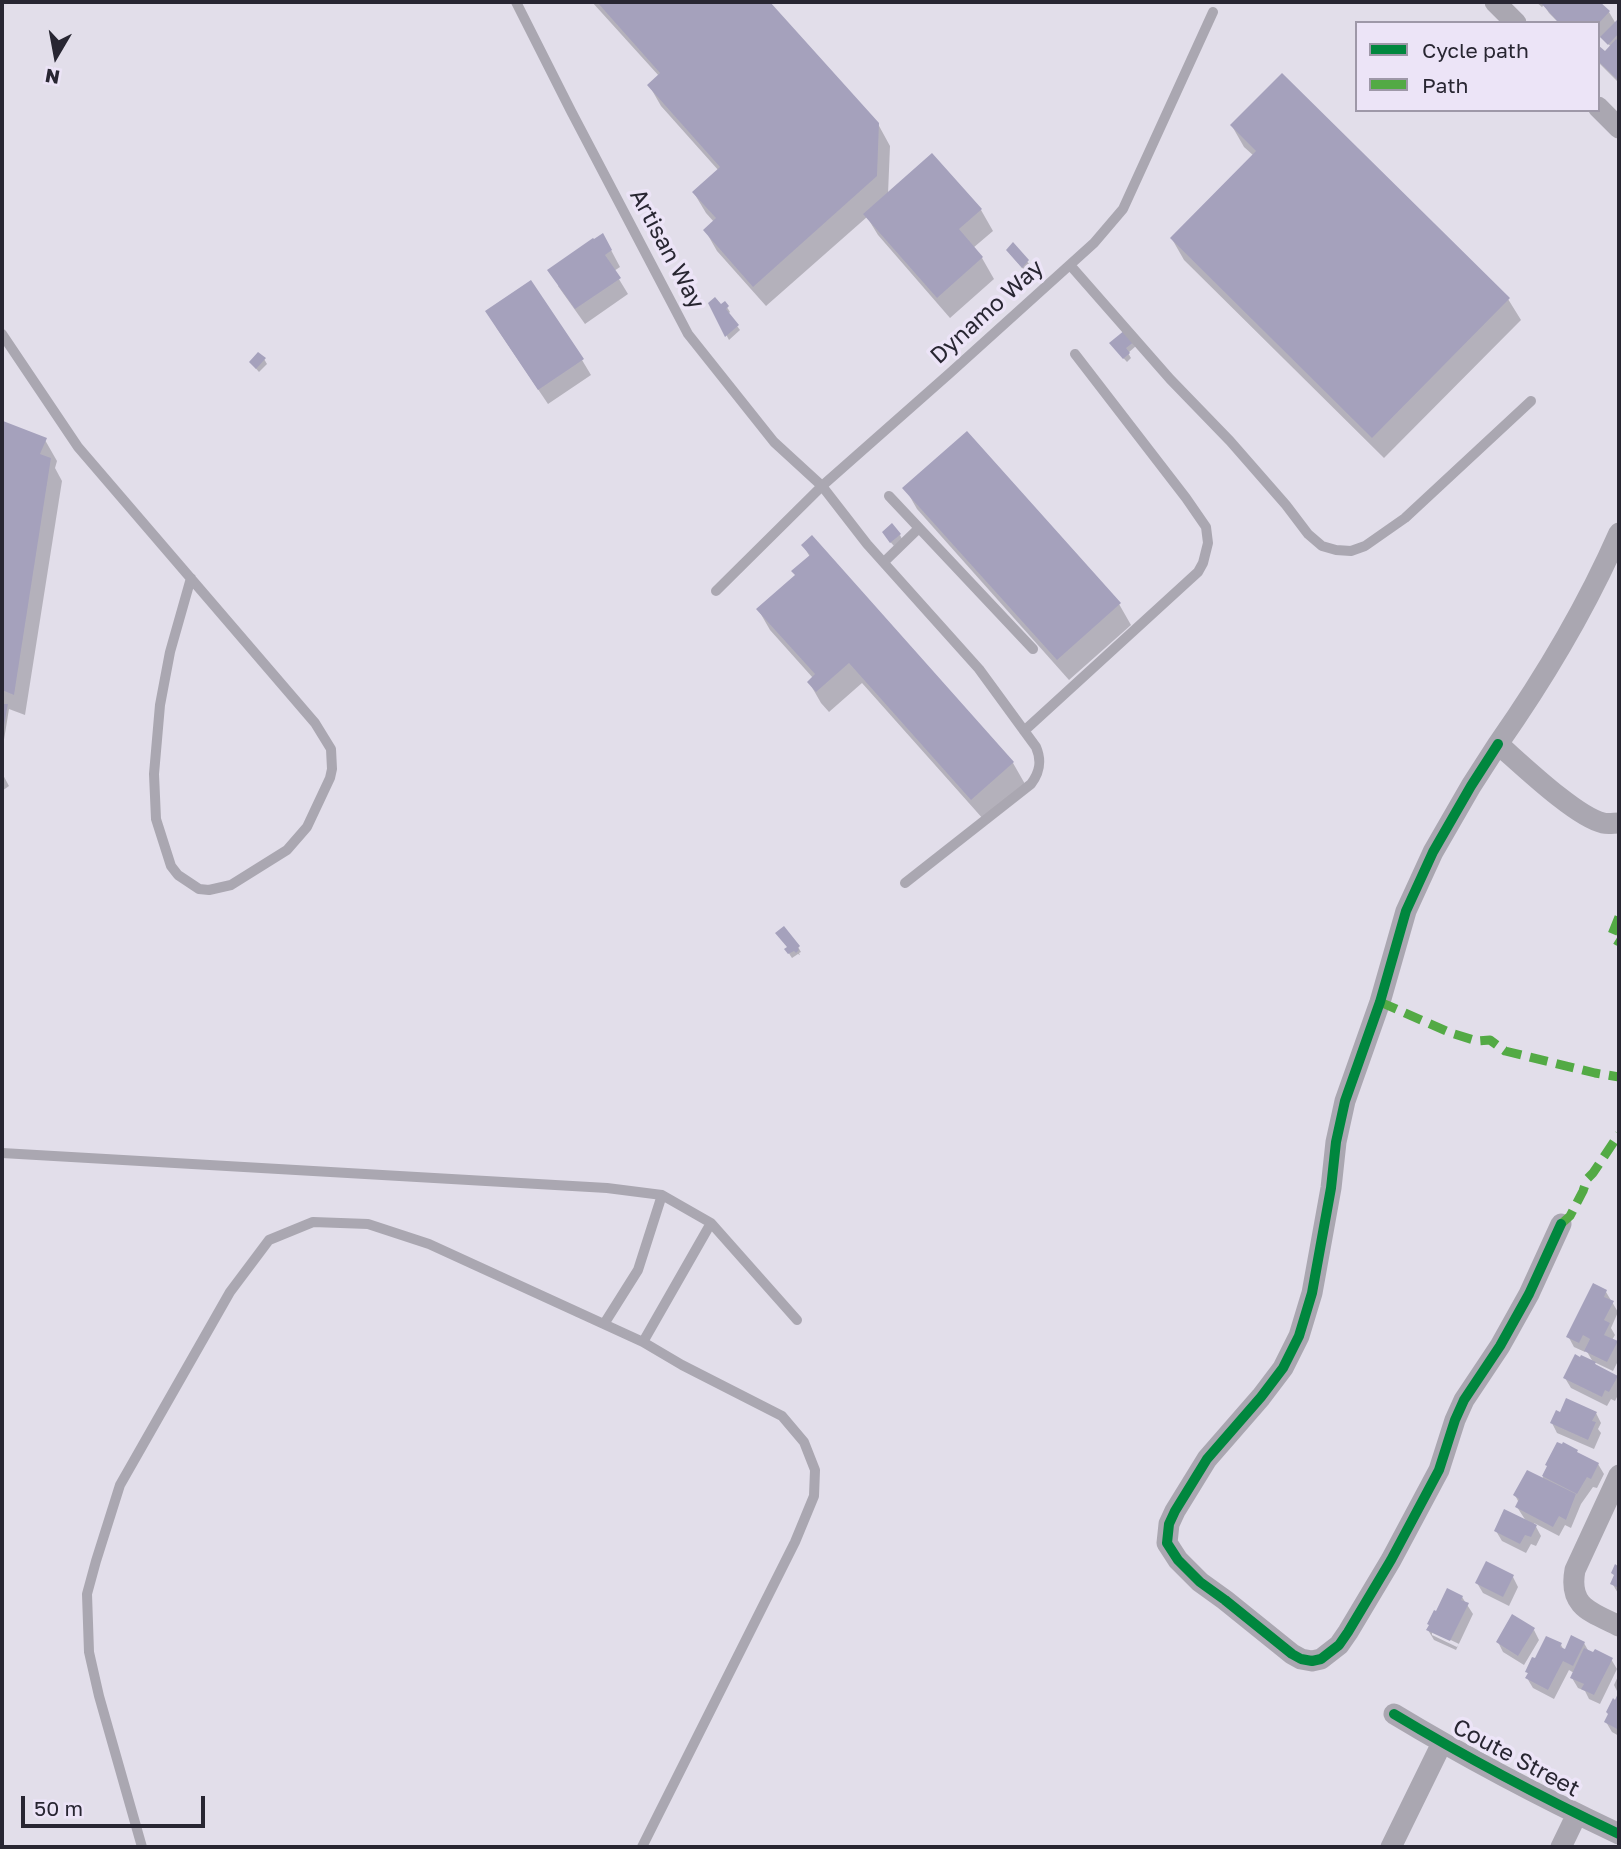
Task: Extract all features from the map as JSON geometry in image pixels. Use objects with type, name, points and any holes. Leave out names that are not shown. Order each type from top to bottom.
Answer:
[{"type":"street","points":[[1495,2],[1514,21]]},
{"type":"street","points":[[1600,109],[1619,128]]},
{"type":"street","points":[[1561,1224],[1529,1294],[1500,1346],[1464,1400],[1439,1469],[1391,1560],[1348,1632],[1332,1651],[1321,1659],[1312,1661],[1292,1654],[1200,1582],[1178,1560],[1167,1543],[1169,1524],[1175,1511],[1207,1459],[1283,1368],[1299,1336],[1312,1293],[1345,1101],[1380,1002],[1406,911],[1433,852],[1471,786],[1532,695],[1590,594],[1619,533]]},
{"type":"street","points":[[1498,744],[1584,815],[1603,823],[1619,823]]},
{"type":"street","points":[[1619,1475],[1575,1570],[1572,1583],[1582,1605],[1619,1626]]},
{"type":"street","name":"Coute Street","points":[[1394,1714],[1442,1742],[1619,1834]]},
{"type":"street","points":[[1391,1847],[1442,1742]]},
{"type":"street","points":[[1561,1847],[1577,1814]]},
{"type":"lane","name":"Artisan Way","points":[[516,2],[688,334],[774,442],[821,486],[979,669],[1040,755],[1040,767],[1031,784],[905,883]]},
{"type":"lane","name":"Dynamo Way","points":[[716,591],[821,486],[1094,243],[1123,209],[1213,12]]},
{"type":"lane","points":[[1070,265],[1170,379],[1230,441],[1308,534],[1322,546],[1336,551],[1351,551],[1365,546],[1405,518],[1531,401]]},
{"type":"lane","points":[[2,334],[78,447],[191,578],[315,723],[331,749],[330,778],[307,827],[287,850],[231,885],[209,890],[190,885],[171,866],[156,820],[154,774],[160,705],[170,652],[191,578]]},
{"type":"lane","points":[[1024,731],[1198,572],[1203,564],[1208,543],[1206,527],[1186,498],[1075,354]]},
{"type":"lane","points":[[889,496],[1033,649]]},
{"type":"lane","points":[[884,562],[919,528]]},
{"type":"lane","points":[[2,1153],[607,1188],[662,1195],[711,1223],[797,1320]]},
{"type":"lane","points":[[604,1324],[638,1270],[662,1195]]},
{"type":"lane","points":[[142,1847],[89,1652],[87,1594],[96,1561],[120,1485],[230,1292],[269,1240],[313,1222],[368,1224],[429,1244],[643,1342],[782,1416],[804,1441],[816,1470],[814,1496],[795,1542],[642,1847]]},
{"type":"lane","points":[[643,1342],[711,1223]]},
{"type":"building","points":[[597,2],[770,2],[879,123],[877,176],[753,287],[703,230],[716,218],[692,192],[720,167],[647,85],[660,73]]},
{"type":"building","points":[[1540,2],[1600,2],[1610,11],[1600,22],[1557,21]]},
{"type":"building","points":[[1619,18],[1619,33],[1608,45],[1600,37]]},
{"type":"building","points":[[1616,39],[1619,42],[1619,81],[1600,63],[1600,47],[1605,51]]},
{"type":"building","points":[[1282,73],[1510,298],[1372,438],[1170,238],[1256,151],[1230,125]]},
{"type":"building","points":[[932,153],[982,209],[959,229],[983,257],[937,298],[863,214]]},
{"type":"building","points":[[603,233],[612,250],[605,255],[621,278],[575,309],[547,270]]},
{"type":"building","points":[[1013,242],[1029,260],[1022,268],[1006,250]]},
{"type":"building","points":[[531,280],[584,359],[538,390],[485,311]]},
{"type":"building","points":[[715,297],[721,304],[725,301],[729,306],[726,309],[739,325],[725,337],[708,303]]},
{"type":"building","points":[[1125,330],[1135,341],[1126,348],[1130,353],[1123,359],[1109,343]]},
{"type":"building","points":[[258,352],[266,358],[256,369],[249,362]]},
{"type":"building","points":[[3,421],[47,438],[40,454],[51,458],[14,695],[2,690]]},
{"type":"building","points":[[967,431],[1121,603],[1057,660],[902,488]]},
{"type":"building","points":[[892,523],[901,534],[890,543],[882,532]]},
{"type":"building","points":[[812,535],[1014,762],[971,800],[849,663],[816,692],[807,682],[815,674],[756,609],[795,575],[791,571],[810,555],[801,545]]},
{"type":"building","points":[[2,704],[8,704],[3,731],[2,731]]},
{"type":"building","points":[[784,926],[800,946],[796,953],[794,951],[788,954],[784,949],[787,947],[775,933]]},
{"type":"building","points":[[1593,1283],[1607,1290],[1604,1297],[1614,1301],[1604,1320],[1610,1323],[1604,1335],[1618,1341],[1607,1362],[1584,1351],[1590,1339],[1583,1335],[1579,1343],[1566,1337]]},
{"type":"building","points":[[1575,1354],[1596,1362],[1595,1364],[1618,1376],[1609,1392],[1605,1390],[1602,1397],[1563,1378]]},
{"type":"building","points":[[1566,1398],[1597,1412],[1592,1421],[1596,1422],[1588,1440],[1550,1423],[1556,1410],[1560,1412]]},
{"type":"building","points":[[1557,1442],[1563,1442],[1599,1463],[1591,1479],[1587,1477],[1577,1494],[1542,1476]]},
{"type":"building","points":[[1527,1470],[1576,1494],[1566,1520],[1559,1516],[1553,1527],[1515,1507],[1519,1499],[1513,1495]]},
{"type":"building","points":[[1504,1509],[1537,1525],[1531,1537],[1525,1535],[1520,1544],[1494,1531]]},
{"type":"building","points":[[1486,1561],[1514,1575],[1503,1597],[1475,1583]]},
{"type":"building","points":[[1615,1564],[1619,1567],[1619,1588],[1610,1584]]},
{"type":"building","points":[[1447,1588],[1463,1596],[1461,1600],[1469,1603],[1450,1641],[1426,1630]]},
{"type":"building","points":[[1512,1614],[1535,1628],[1518,1656],[1496,1642]]},
{"type":"building","points":[[1571,1635],[1585,1642],[1573,1666],[1563,1661],[1548,1690],[1525,1678],[1532,1657],[1535,1658],[1546,1636],[1562,1643],[1560,1647],[1565,1649]]},
{"type":"building","points":[[1584,1648],[1593,1652],[1595,1649],[1613,1658],[1594,1695],[1581,1689],[1584,1684],[1570,1678]]},
{"type":"building","points":[[1619,1691],[1619,1730],[1604,1722],[1608,1714],[1606,1712]]},
{"type":"marked path","points":[[1619,917],[1611,937],[1619,942]]},
{"type":"marked path","points":[[1380,1002],[1451,1033],[1477,1041],[1490,1040],[1505,1051],[1619,1077]]},
{"type":"marked path","points":[[1561,1224],[1570,1216],[1587,1179],[1619,1134]]},
{"type":"cycle path","points":[[1498,744],[1433,852],[1406,911],[1380,1002],[1345,1101],[1312,1293],[1299,1336],[1283,1368],[1207,1459],[1175,1511],[1169,1524],[1167,1543],[1178,1560],[1200,1582],[1301,1659],[1321,1659],[1339,1645],[1391,1560],[1439,1470],[1464,1400],[1500,1346],[1529,1294],[1561,1224]]},
{"type":"cycle path","points":[[1394,1714],[1505,1777],[1619,1834]]}]
